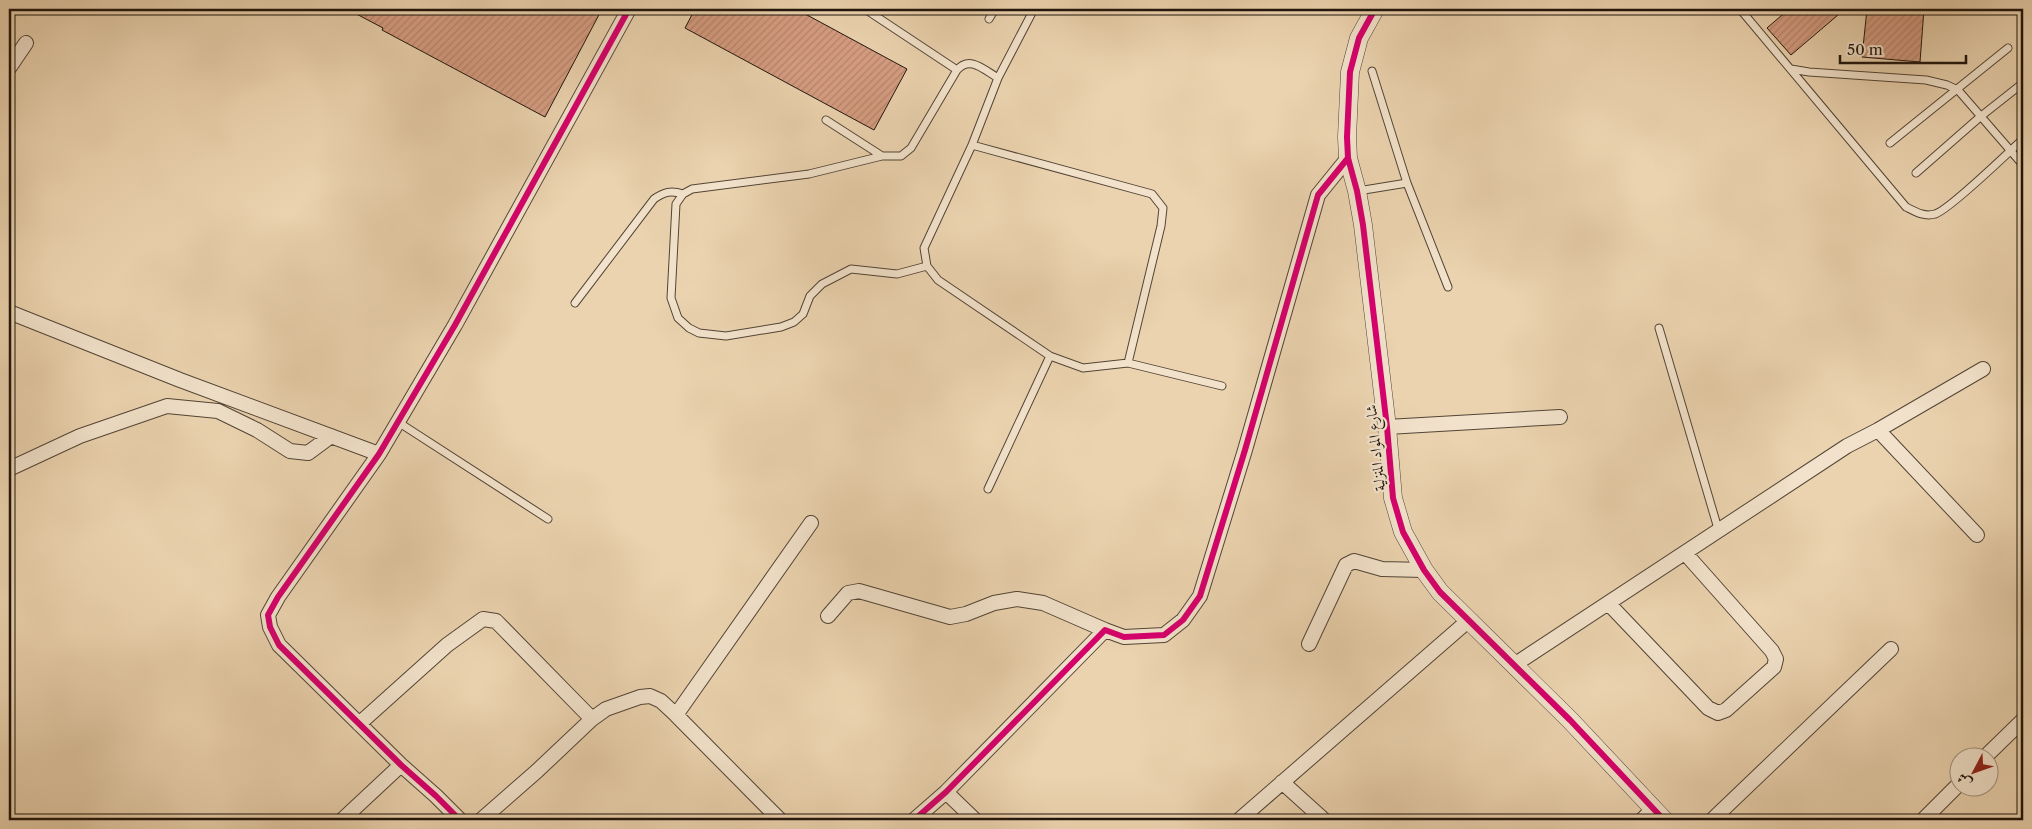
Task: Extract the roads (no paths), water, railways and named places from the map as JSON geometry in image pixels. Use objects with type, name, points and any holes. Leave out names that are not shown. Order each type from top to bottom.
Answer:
[{"type":"street","points":[[460,820],[400,765],[279,645],[270,626],[268,615],[278,597],[379,454],[455,324],[629,9]]},
{"type":"street","name":"شارع المواد المنزلية","points":[[1375,9],[1359,38],[1350,72],[1348,158],[1357,191],[1393,498],[1403,532],[1424,570],[1440,592],[1514,665],[1653,816]]},
{"type":"street","points":[[9,68],[26,43]]},
{"type":"street","points":[[828,616],[848,593],[859,591],[950,617],[966,614],[994,603],[1017,599],[1043,603],[1124,637],[1164,635],[1183,620],[1200,596],[1245,450],[1318,195],[1348,158]]},
{"type":"street","points":[[9,312],[171,377],[379,454]]},
{"type":"street","points":[[1514,665],[1685,552],[1719,532],[1847,446],[1983,369]]},
{"type":"street","points":[[9,469],[80,436],[167,406],[218,411],[257,430],[290,451],[308,453],[331,436]]},
{"type":"street","points":[[1386,427],[1560,417]]},
{"type":"street","points":[[1878,430],[1977,535]]},
{"type":"street","points":[[676,715],[811,523]]},
{"type":"street","points":[[1608,604],[1708,708],[1718,712],[1726,710],[1774,667],[1776,659],[1772,651],[1685,552]]},
{"type":"street","points":[[1308,644],[1346,565],[1350,562],[1354,561],[1382,569],[1424,570]]},
{"type":"street","points":[[360,724],[447,645],[483,619],[496,621],[592,719]]},
{"type":"street","points":[[1239,820],[1469,620]]},
{"type":"street","points":[[914,820],[946,792],[1105,630]]},
{"type":"street","points":[[1712,820],[1890,649]]},
{"type":"street","points":[[481,820],[537,772],[592,719],[606,709],[640,697],[650,696],[661,701],[676,715],[780,820]]},
{"type":"street","points":[[1996,746],[2023,720]]},
{"type":"street","points":[[342,820],[400,765]]},
{"type":"street","points":[[1282,782],[1324,820]]},
{"type":"street","points":[[946,792],[975,820]]},
{"type":"street","points":[[1923,820],[1950,793]]},
{"type":"lane","points":[[865,9],[957,70]]},
{"type":"lane","points":[[989,19],[995,9]]},
{"type":"lane","points":[[1034,9],[998,78],[972,145],[924,248],[927,266],[938,280],[1050,356],[1083,368],[1128,364],[1222,386]]},
{"type":"lane","points":[[1740,9],[1906,207],[1922,215],[1936,214],[1943,209],[2023,139]]},
{"type":"lane","points":[[1890,144],[2008,48]]},
{"type":"lane","points":[[927,266],[897,274],[851,269],[822,284],[810,296],[802,314],[794,322],[781,327],[726,336],[699,332],[689,328],[678,318],[671,298],[676,204],[683,194],[692,189],[809,174],[882,156],[901,156],[911,148],[957,70],[963,64],[970,62],[998,78]]},
{"type":"lane","points":[[1790,69],[1926,80],[1947,85],[1958,90],[2023,165]]},
{"type":"lane","points":[[1372,71],[1407,183],[1448,287]]},
{"type":"lane","points":[[1916,173],[1980,117],[2023,83]]},
{"type":"lane","points":[[826,120],[882,156]]},
{"type":"lane","points":[[972,145],[1152,194],[1163,208],[1161,226],[1128,364]]},
{"type":"lane","points":[[1357,191],[1407,183]]},
{"type":"lane","points":[[575,303],[654,199],[662,193],[673,191],[683,194]]},
{"type":"lane","points":[[1659,328],[1719,532]]},
{"type":"lane","points":[[988,490],[1050,356]]},
{"type":"lane","points":[[398,422],[548,519]]}]
